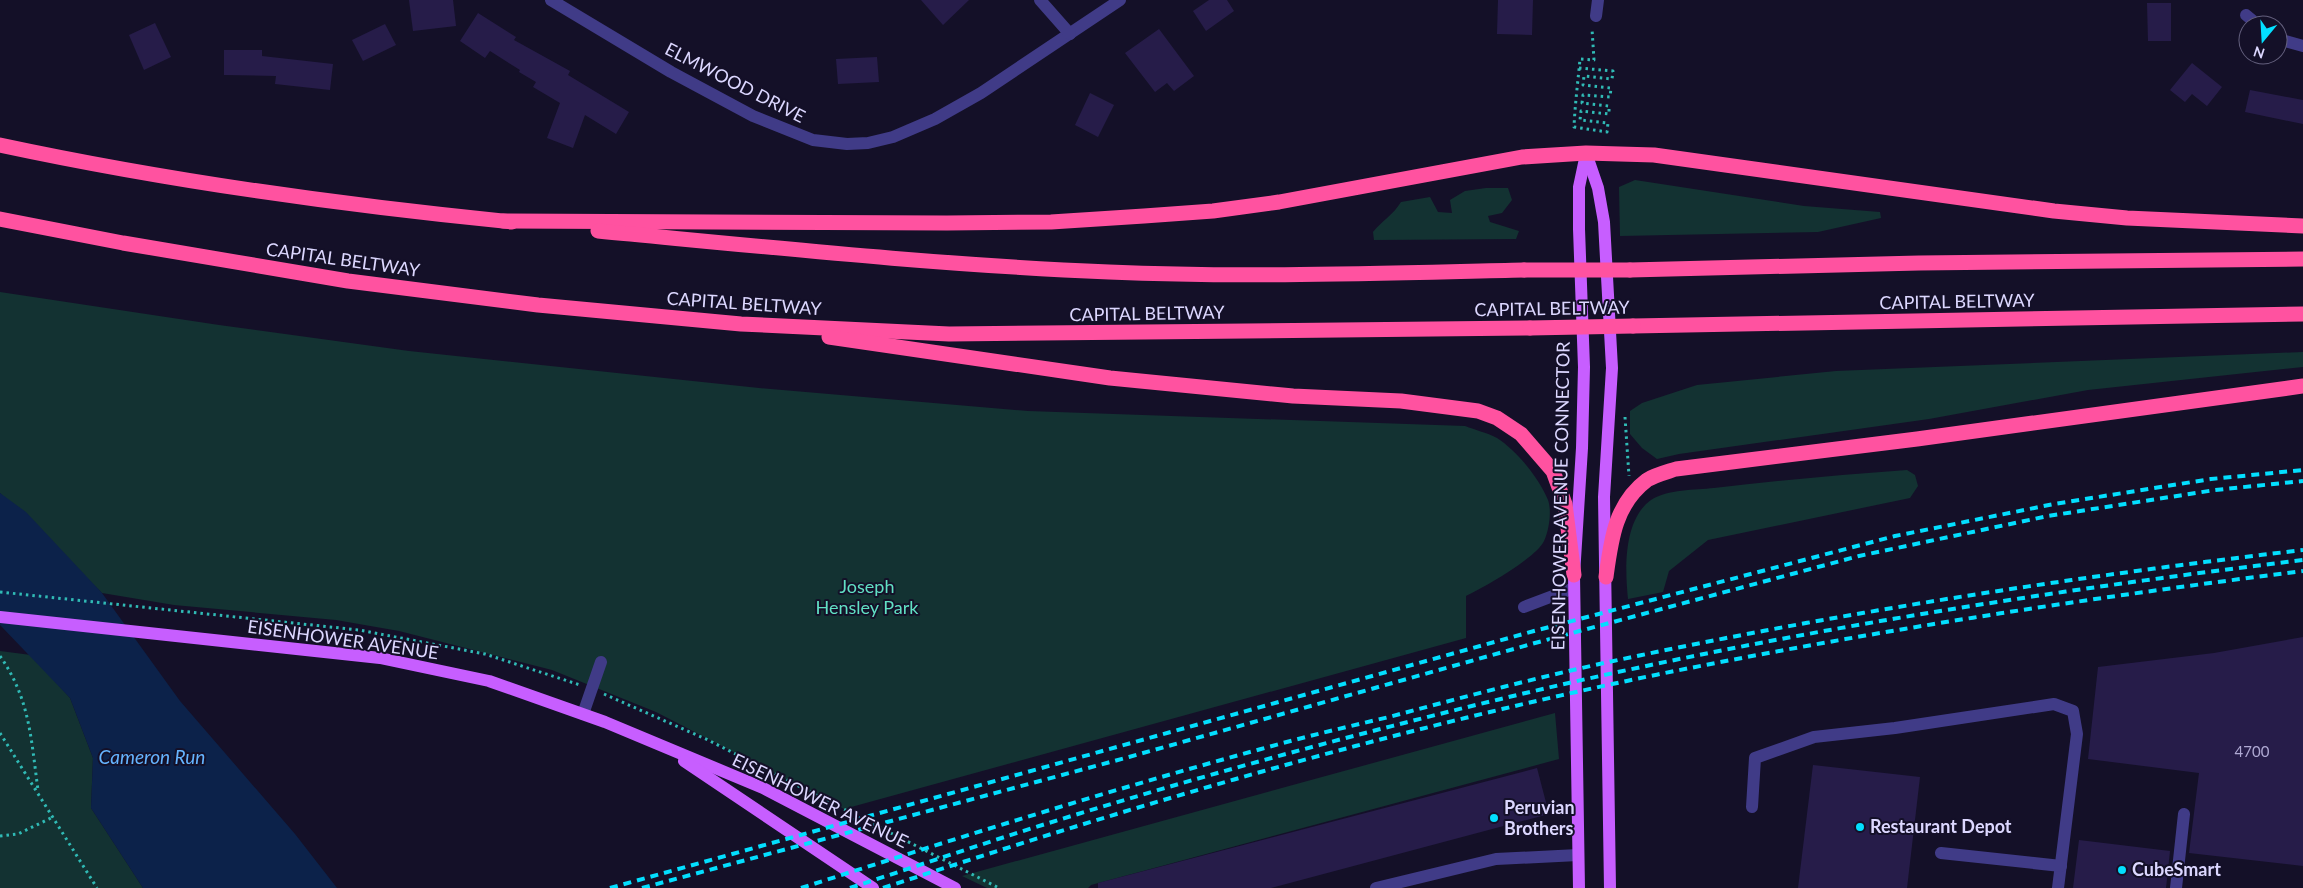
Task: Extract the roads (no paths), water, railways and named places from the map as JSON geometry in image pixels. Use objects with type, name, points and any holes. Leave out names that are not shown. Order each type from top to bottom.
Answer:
[{"type":"highway","points":[[0,145],[173,177],[257,190],[503,221],[885,259],[1102,272],[1272,274],[2303,259]]},
{"type":"highway","points":[[503,221],[1051,222],[1213,211],[1279,202],[1522,157],[1586,153],[1654,155],[2054,211],[2127,218],[2303,226]]},
{"type":"highway","name":"CAPITAL BELTWAY","points":[[0,219],[132,245],[348,281],[546,306],[741,324],[949,334],[1530,328],[2303,314]]},
{"type":"highway","points":[[741,324],[1110,378],[1293,396],[1402,401],[1478,411],[1497,418],[1521,434],[1553,471],[1565,504],[1574,582]]},
{"type":"highway","points":[[1606,577],[1612,536],[1624,504],[1649,479],[1676,469],[1917,439],[2303,386]]},
{"type":"main road","points":[[1586,153],[1600,196],[1610,301],[1612,368],[1604,497],[1610,888]]},
{"type":"main road","name":"EISENHOWER AVENUE CONNECTOR","points":[[1579,888],[1574,582],[1582,448],[1584,366],[1579,229],[1580,187],[1586,153]]},
{"type":"main road","name":"EISENHOWER AVENUE","points":[[0,617],[380,658],[489,681],[583,714],[763,788],[955,888]]},
{"type":"main road","name":"EISENHOWER AVENUE","points":[[668,749],[702,774],[873,888]]},
{"type":"street","name":"ELMWOOD DRIVE","points":[[551,0],[671,72],[753,116],[807,138],[835,143],[868,142],[914,129],[981,93],[1120,0]]},
{"type":"street","points":[[1040,0],[1070,34]]},
{"type":"street","points":[[1596,16],[1598,0]]},
{"type":"street","points":[[2288,42],[2303,46]]},
{"type":"street","points":[[1524,607],[1574,582]]},
{"type":"street","points":[[583,714],[601,662]]},
{"type":"street","points":[[1752,807],[1755,758],[1814,736],[1895,728],[2054,704],[2073,711],[2077,734],[2058,888]]},
{"type":"street","points":[[2176,888],[2184,814]]},
{"type":"street","points":[[1941,853],[2061,866]]},
{"type":"street","points":[[1376,888],[1496,859],[1578,855]]},
{"type":"water","name":"Cameron Run","points":[[0,493],[26,512],[102,593],[180,701],[295,834],[337,888],[143,888],[91,808],[93,758],[70,698],[0,625]]},
{"type":"railway","points":[[610,888],[1534,631],[1895,536],[2054,504],[2211,479],[2303,470]]},
{"type":"railway","points":[[642,888],[1129,757],[1535,643],[1859,556],[2048,516],[2215,490],[2303,481]]},
{"type":"railway","points":[[801,888],[1031,816],[1203,765],[1309,736],[1606,663],[1720,639],[1886,609],[2136,571],[2303,550]]},
{"type":"railway","points":[[850,888],[1050,823],[1240,767],[1404,723],[1610,674],[1708,653],[1906,617],[2104,586],[2303,560]]},
{"type":"railway","points":[[883,888],[1075,827],[1268,770],[1366,743],[1562,695],[1740,658],[1980,616],[2141,592],[2303,571]]},
{"type":"place","name":"Peruvian Brothers","points":[[1494,818]]},
{"type":"place","name":"Restaurant Depot","points":[[1860,827]]},
{"type":"place","name":"CubeSmart","points":[[2122,870]]},
{"type":"park label","name":"Joseph Hensley Park","points":[[867,597]]}]
